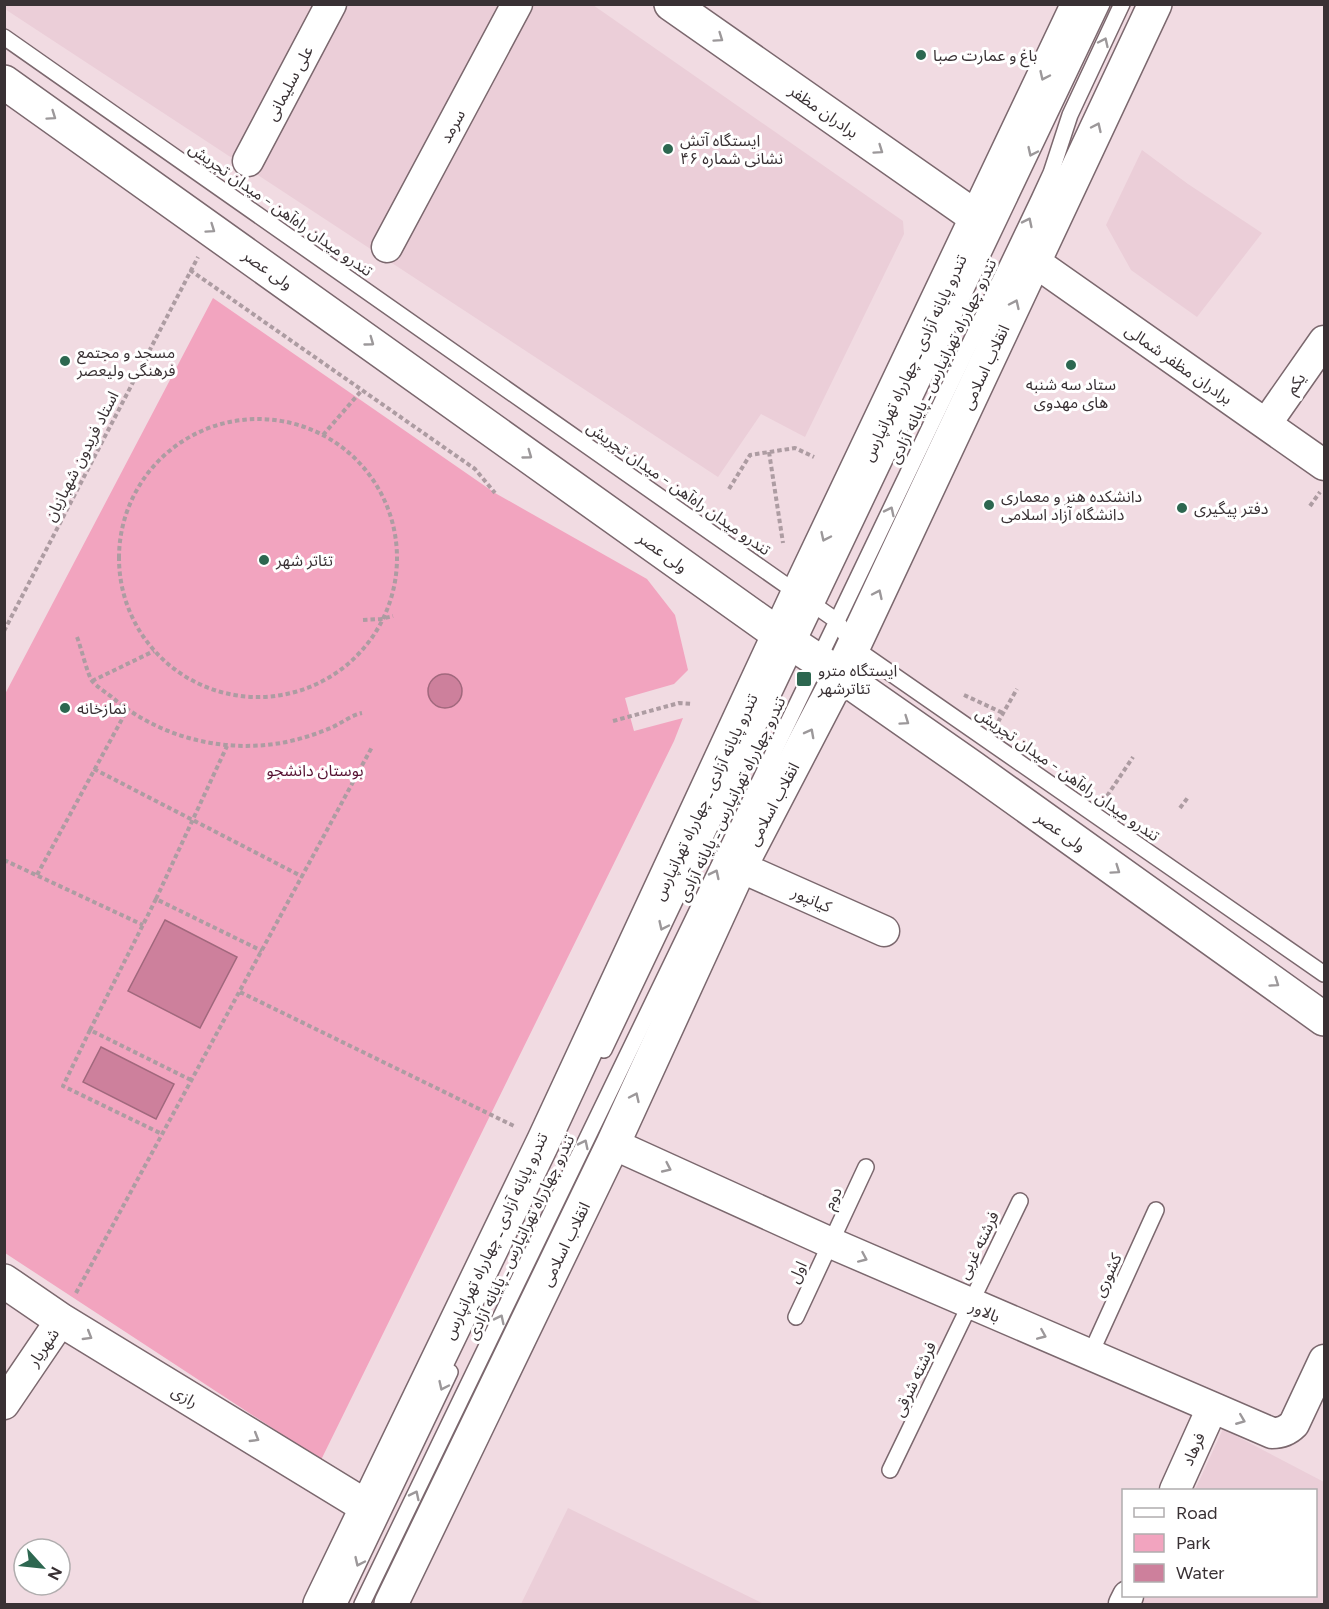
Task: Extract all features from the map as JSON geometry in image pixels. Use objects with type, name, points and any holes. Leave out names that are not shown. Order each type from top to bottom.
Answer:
[{"type":"main road","name":"برادران مظفر","points":[[671,4],[977,218]]},
{"type":"main road","name":"انقلاب اسلامی","points":[[391,1605],[613,1144],[740,867],[821,647],[807,600],[977,218],[1078,4]]},
{"type":"main road","name":"انقلاب اسلامی","points":[[320,1605],[544,1140],[1035,262],[1155,4]]},
{"type":"main road","name":"ولی عصر","points":[[4,82],[213,230],[821,647],[1324,1019]]},
{"type":"main road","name":"رازی","points":[[4,1281],[61,1320],[368,1507]]},
{"type":"street","name":"علی سلیمانی","points":[[248,161],[331,4]]},
{"type":"street","name":"سرمد","points":[[387,247],[517,4]]},
{"type":"street","name":"برادران مظفر شمالی","points":[[1035,262],[1324,465]]},
{"type":"street","name":"یکم","points":[[1266,424],[1324,341]]},
{"type":"street","name":"کیانپور","points":[[740,867],[884,931]]},
{"type":"street","name":"بالاور","points":[[613,1144],[970,1304],[1272,1433],[1288,1430],[1294,1424],[1324,1360]]},
{"type":"street","name":"شهریار","points":[[4,1404],[61,1320]]},
{"type":"street","name":"فرهاد","points":[[1176,1489],[1212,1408]]},
{"type":"lane","name":"تندرو پایانه آزادی ـ چهارراه تهرانپارس","points":[[807,600],[1102,4]]},
{"type":"lane","name":"تندرو چهارراه تهرانپارس ـ پایانه آزادی","points":[[362,1605],[1051,173],[1070,115],[1122,4]]},
{"type":"lane","name":"تندرو میدان راه‌آهن - میدان تجریش","points":[[4,37],[807,600],[821,647],[1324,974]]},
{"type":"lane","name":"تندرو پایانه آزادی ـ چهارراه تهرانپارس","points":[[596,1066],[821,647]]},
{"type":"lane","name":"دوم","points":[[831,1243],[866,1167]]},
{"type":"lane","name":"فرشته غربی","points":[[970,1304],[1020,1201]]},
{"type":"lane","name":"کشوری","points":[[1090,1355],[1156,1210]]},
{"type":"lane","name":"اول","points":[[796,1317],[831,1243]]},
{"type":"lane","name":"فرشته شرقی","points":[[890,1470],[970,1304]]},
{"type":"lane","name":"تندرو پایانه آزادی ـ چهارراه تهرانپارس","points":[[339,1605],[458,1357]]},
{"type":"path","name":"استاد فریدون شهبازیان","points":[[4,631],[190,270],[213,230]]},
{"type":"path","points":[[190,270],[476,468],[495,493]]},
{"type":"path","points":[[323,435],[362,390]]},
{"type":"path","points":[[261,419],[293,423],[323,435],[350,453],[371,477],[387,506],[395,537],[396,569],[390,601],[381,619],[376,630],[356,656],[331,676],[301,690],[270,697],[238,696],[207,688],[178,672],[154,651],[136,625],[123,594],[119,563],[121,530],[131,500],[148,472],[171,449],[198,432],[229,422],[261,419]]},
{"type":"path","points":[[729,489],[750,455],[795,448],[814,457]]},
{"type":"path","points":[[769,452],[783,543]]},
{"type":"path","points":[[363,620],[393,616]]},
{"type":"path","points":[[77,637],[92,681],[127,710],[150,723],[174,734],[200,741],[227,746],[281,743],[333,727],[362,712]]},
{"type":"path","points":[[92,681],[154,651]]},
{"type":"path","points":[[613,721],[680,703],[692,704]]},
{"type":"path","points":[[989,706],[1003,714]]},
{"type":"path","points":[[37,875],[127,710]]},
{"type":"path","points":[[162,1134],[63,1086],[156,899],[227,746]]},
{"type":"path","points":[[61,1320],[372,747]]},
{"type":"path","points":[[1125,767],[1133,757]]},
{"type":"path","points":[[94,770],[303,877]]},
{"type":"path","points":[[1180,808],[1189,795]]},
{"type":"path","points":[[4,860],[143,925]]},
{"type":"path","points":[[156,899],[262,951]]},
{"type":"path","points":[[240,992],[544,1140]]},
{"type":"path","points":[[90,1030],[191,1080]]},
{"type":"shaded area","points":[[4,5],[593,5],[903,221],[904,234],[805,437],[761,414],[718,477],[14,15],[5,9]]},
{"type":"shaded area","points":[[1142,150],[1262,233],[1197,317],[1131,270],[1106,225]]},
{"type":"shaded area","points":[[1223,1429],[1324,1482],[1324,1604],[1142,1604],[1146,1597],[1317,1597],[1317,1489],[1195,1489]]},
{"type":"shaded area","points":[[568,1508],[764,1604],[521,1604]]},
{"type":"green space","name":"بوستان دانشجو","points":[[213,298],[495,493],[647,579],[675,615],[688,670],[674,684],[625,698],[634,731],[683,718],[674,741],[321,1460],[5,1253],[4,696]]},
{"type":"water","points":[[445,674],[457,679],[462,691],[457,703],[445,708],[433,703],[428,691],[433,679]]},
{"type":"water","points":[[165,920],[237,957],[200,1028],[128,991]]},
{"type":"water","points":[[101,1047],[174,1084],[156,1119],[83,1082]]},
{"type":"place","name":"باغ و عمارت صبا","points":[[921,55]]},
{"type":"place","name":"ایستگاه آتش نشانی شماره ۴۶","points":[[668,149]]},
{"type":"place","name":"مسجد و مجتمع فرهنگی ولیعصر","points":[[65,361]]},
{"type":"place","name":"ستاد سه شنبه های مهدوی","points":[[1071,365]]},
{"type":"place","name":"دانشکده هنر و معماری دانشگاه آزاد اسلامی","points":[[989,505]]},
{"type":"place","name":"دفتر پیگیری","points":[[1182,508]]},
{"type":"place","name":"تئاتر شهر","points":[[264,560]]},
{"type":"place","name":"ایستگاه مترو تئاترشهر","points":[[804,679]]},
{"type":"place","name":"نمازخانه","points":[[65,708]]}]
